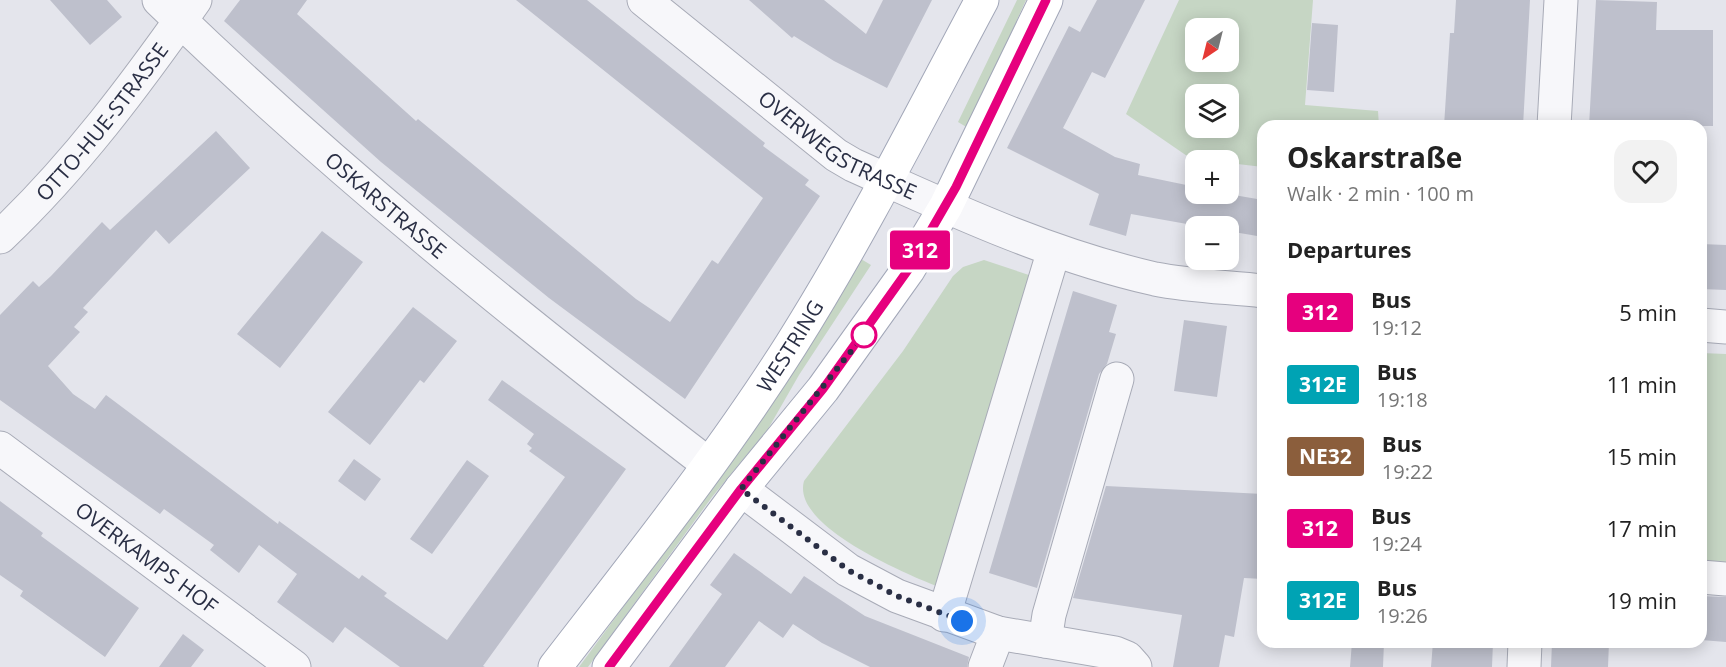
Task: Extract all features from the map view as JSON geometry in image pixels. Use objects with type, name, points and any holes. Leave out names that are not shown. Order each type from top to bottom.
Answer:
[{"type":"main road","name":"WESTRING","points":[[555,667],[708,464],[795,338],[845,255],[982,0]]},
{"type":"main road","points":[[609,667],[741,489],[864,334],[908,270],[946,206],[1046,0]]},
{"type":"street","name":"OVERWEGSTRASSE","points":[[644,0],[836,155],[886,180],[1054,250],[1158,279],[1257,290]]},
{"type":"street","points":[[1554,120],[1562,0]]},
{"type":"street","name":"OTTO-HUE-STRASSE","points":[[0,237],[58,177],[118,108],[178,7]]},
{"type":"street","name":"OSKARSTRASSE","points":[[178,7],[352,175],[434,245],[708,464]]},
{"type":"street","points":[[944,615],[1054,250]]},
{"type":"street","points":[[1707,325],[1726,327]]},
{"type":"street","points":[[1046,641],[1049,615],[1118,379]]},
{"type":"street","name":"OVERKAMPS HOF","points":[[0,448],[294,667]]},
{"type":"street","points":[[741,489],[848,570],[897,596],[998,633],[1046,641],[1125,660]]},
{"type":"street","points":[[1707,577],[1726,579]]},
{"type":"street","points":[[984,667],[998,633]]},
{"type":"street","points":[[1524,667],[1526,648]]},
{"type":"green space","points":[[1017,0],[1026,0],[968,128],[958,122]]},
{"type":"green space","points":[[1179,0],[1313,0],[1305,105],[1378,111],[1379,120],[1257,120],[1257,166],[1239,164],[1239,150],[1185,150],[1185,155],[1126,114]]},
{"type":"green space","points":[[861,259],[871,265],[799,375],[768,429],[712,497],[588,667],[579,667],[708,492],[803,357]]},
{"type":"green space","points":[[984,260],[1038,278],[939,587],[878,560],[832,531],[815,515],[805,498],[804,481],[903,351],[953,276],[963,267]]},
{"type":"green space","points":[[1707,353],[1726,354],[1726,566],[1707,565]]},
{"type":"building","points":[[50,0],[107,0],[122,17],[90,45]]},
{"type":"building","points":[[240,0],[307,0],[297,14],[416,121],[418,119],[636,299],[670,322],[712,260],[718,264],[763,198],[516,0],[587,0],[765,143],[763,146],[809,180],[805,185],[820,196],[685,399],[549,298],[381,162],[224,21]]},
{"type":"building","points":[[749,0],[824,0],[866,34],[883,0],[932,0],[887,88],[834,61],[794,36],[792,38]]},
{"type":"building","points":[[1097,0],[1145,0],[1105,78],[1092,72],[1063,128],[1115,157],[1140,164],[1138,175],[1185,185],[1185,204],[1239,204],[1239,196],[1257,199],[1257,236],[1239,233],[1239,216],[1185,216],[1185,224],[1131,214],[1126,236],[1089,225],[1099,194],[1007,148],[1069,26],[1080,32]]},
{"type":"building","points":[[1456,0],[1530,0],[1523,120],[1444,120],[1450,33],[1454,33]]},
{"type":"building","points":[[1596,0],[1657,2],[1656,30],[1713,30],[1713,126],[1707,126],[1707,120],[1589,120]]},
{"type":"building","points":[[1312,23],[1338,25],[1334,92],[1307,90]]},
{"type":"building","points":[[216,131],[250,168],[169,244],[156,230],[83,308],[88,312],[74,327],[80,332],[48,366],[73,394],[95,409],[106,395],[278,524],[279,521],[359,579],[362,575],[387,593],[384,596],[447,640],[565,477],[529,451],[532,448],[527,444],[534,434],[488,400],[502,380],[626,469],[483,666],[485,667],[400,667],[345,627],[333,643],[277,602],[297,574],[259,545],[239,573],[210,550],[214,545],[164,509],[160,514],[0,400],[0,315],[33,281],[39,287],[102,222],[110,230]]},
{"type":"building","points":[[322,231],[363,262],[280,368],[237,334]]},
{"type":"building","points":[[1707,244],[1726,245],[1726,290],[1707,289]]},
{"type":"building","points":[[1073,291],[1117,305],[1109,332],[1116,334],[1107,364],[1099,374],[1037,588],[989,573]]},
{"type":"building","points":[[413,307],[457,341],[424,383],[420,380],[370,445],[328,412]]},
{"type":"building","points":[[1184,320],[1227,326],[1217,397],[1174,391]]},
{"type":"building","points":[[354,459],[381,479],[365,501],[338,481]]},
{"type":"building","points":[[467,460],[489,476],[432,554],[410,539]]},
{"type":"building","points":[[1106,486],[1257,494],[1257,579],[1244,578],[1234,637],[1225,635],[1219,667],[1173,667],[1182,615],[1073,598]]},
{"type":"building","points":[[0,501],[43,533],[41,536],[139,608],[105,657],[20,596],[23,591],[0,575]]},
{"type":"building","points":[[734,553],[791,594],[804,576],[865,616],[969,657],[967,667],[870,667],[822,643],[793,624],[783,638],[759,621],[725,667],[669,667],[722,594],[710,585]]},
{"type":"building","points":[[1707,596],[1726,597],[1726,642],[1707,640]]},
{"type":"building","points":[[183,634],[204,650],[191,667],[159,667]]},
{"type":"building","points":[[1352,648],[1384,648],[1383,667],[1350,667]]},
{"type":"building","points":[[1433,648],[1493,648],[1492,667],[1431,667]]},
{"type":"building","points":[[1552,648],[1609,648],[1608,667],[1551,667]]},
{"type":"bus line","name":"312","points":[[609,667],[741,489],[823,389],[908,270],[946,206],[976,148],[1046,0]]},
{"type":"route","points":[[864,335],[741,489],[848,570],[897,596],[962,621]]}]
